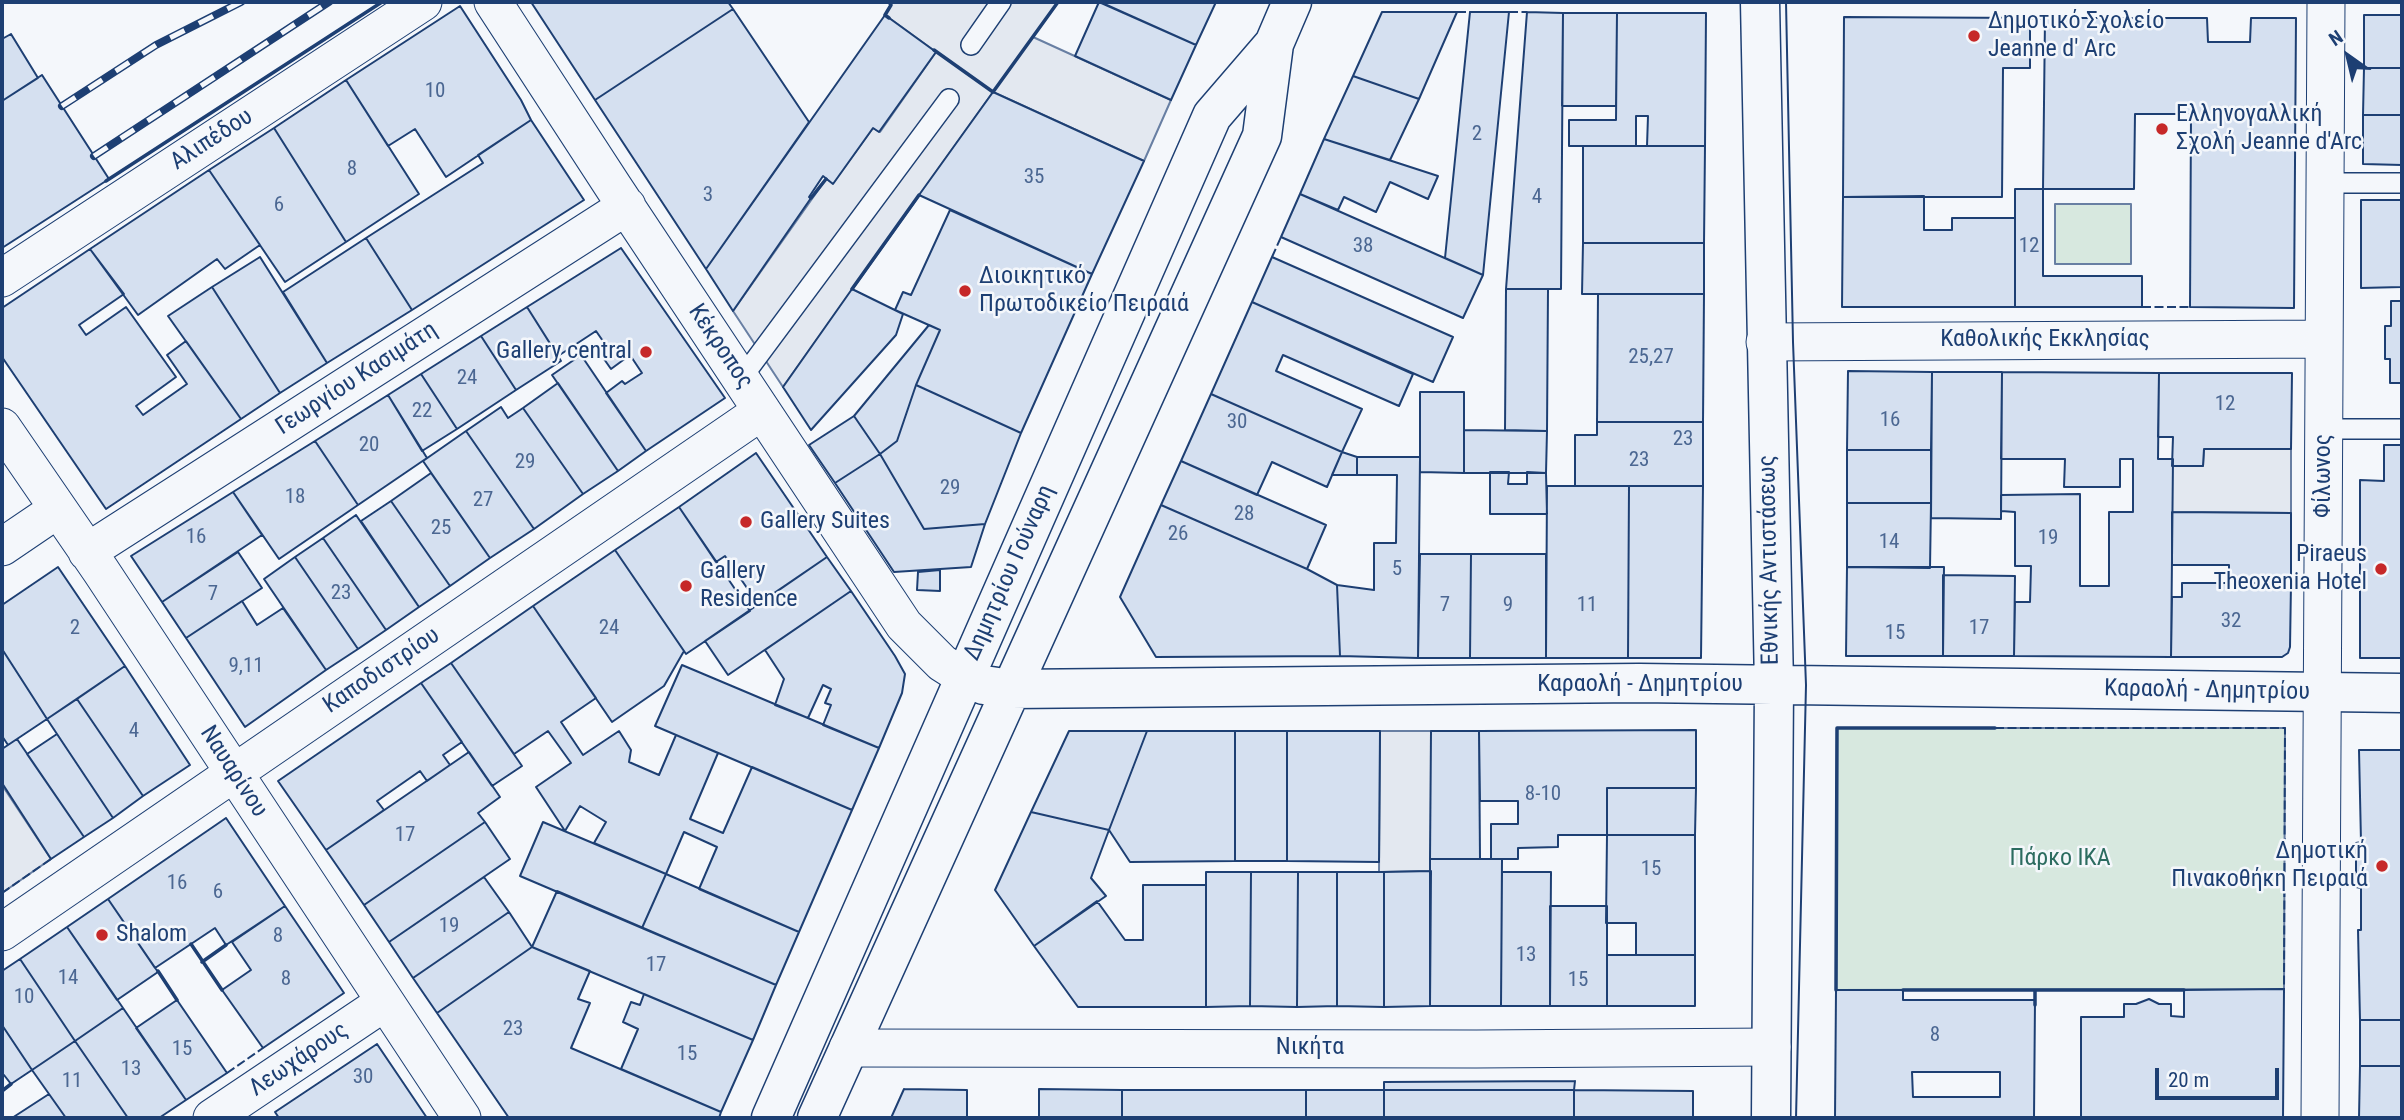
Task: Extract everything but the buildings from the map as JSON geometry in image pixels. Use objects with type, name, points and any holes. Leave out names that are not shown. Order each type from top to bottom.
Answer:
[{"type":"main road","name":"Δημητρίου Γούναρη","points":[[817,1118],[1262,136],[1274,44],[1292,2]]},
{"type":"main road","name":"Εθνικής Αντιστάσεως","points":[[1760,2],[1774,685],[1772,1118]]},
{"type":"main road","name":"Δημητρίου Γούναρη","points":[[771,1118],[1212,116],[1274,44]]},
{"type":"main road","name":"Καραολή - Δημητρίου","points":[[964,677],[984,685],[1011,689],[1639,683],[2402,693]]},
{"type":"street","name":"Αλιπέδου","points":[[2,278],[423,2]]},
{"type":"street","name":"Κέκροπος","points":[[494,2],[904,625],[942,663],[964,677]]},
{"type":"street","name":"Φίλωνος","points":[[2320,1118],[2326,2]]},
{"type":"street","name":"Γεωργίου Κασιμάτη","points":[[88,552],[626,206]]},
{"type":"street","name":"Καθολικής Εκκλησίας","points":[[1765,342],[2324,339]]},
{"type":"street","name":"Καποδιστρίου","points":[[2,932],[762,411]]},
{"type":"street","name":"Ναυαρίνου","points":[[2,427],[88,552],[462,1118]]},
{"type":"street","points":[[2,547],[58,509]]},
{"type":"street","name":"Λεωχάρους","points":[[212,1118],[385,1002]]},
{"type":"street","name":"Νικήτα","points":[[848,1048],[1772,1047]]},
{"type":"lane","points":[[971,45],[1001,2]]},
{"type":"lane","points":[[741,379],[949,99]]},
{"type":"lane","points":[[2326,183],[2402,183]]},
{"type":"lane","points":[[2324,429],[2402,429]]},
{"type":"green space","points":[[2055,204],[2131,204],[2131,264],[2055,264]]},
{"type":"green space","name":"Πάρκο ΙΚΑ","points":[[1837,728],[2285,728],[2284,989],[1836,990]]},
{"type":"shaded area","points":[[889,2],[1058,2],[1033,37],[1171,100],[1144,161],[993,92],[783,387],[733,311],[826,179],[833,183],[873,128],[880,132],[936,52],[885,15],[891,5]]},
{"type":"shaded area","points":[[2204,449],[2291,449],[2291,513],[2172,512],[2172,466],[2203,466]]},
{"type":"shaded area","points":[[1380,731],[1431,731],[1431,871],[1379,872]]},
{"type":"shaded area","points":[[2,785],[51,859],[2,893]]},
{"type":"tram line","points":[[1786,2],[1793,342],[1806,685],[1796,1118]]},
{"type":"railway","points":[[62,106],[156,45],[241,2]]},
{"type":"railway","points":[[94,156],[329,2]]},
{"type":"fence","points":[[1457,12],[1470,12]]},
{"type":"fence","points":[[1509,12],[1527,12]]},
{"type":"fence","points":[[1272,257],[1281,237]]},
{"type":"fence","points":[[2142,307],[2190,307]]},
{"type":"fence","points":[[1995,728],[2285,728],[2284,989]]},
{"type":"fence","points":[[2,893],[51,859]]},
{"type":"fence","points":[[227,1073],[263,1048]]},
{"type":"wall","points":[[106,181],[382,2]]},
{"type":"wall","points":[[889,2],[891,5],[885,15],[889,18]]},
{"type":"wall","points":[[934,50],[993,92],[1058,2]]},
{"type":"wall","points":[[2030,18],[2045,18]]},
{"type":"wall","points":[[811,198],[826,179]]},
{"type":"wall","points":[[852,289],[919,195]]},
{"type":"wall","points":[[1836,990],[1837,728],[1995,728]]},
{"type":"wall","points":[[191,944],[222,990]]},
{"type":"wall","points":[[202,962],[226,945]]},
{"type":"wall","points":[[158,971],[177,1000]]},
{"type":"wall","points":[[1903,990],[2035,990],[2035,1005]]},
{"type":"wall","points":[[2035,990],[2184,990]]},
{"type":"wall","points":[[2,1091],[11,1084]]},
{"type":"place","name":"Δημοτικό Σχολείο Jeanne d' Arc","points":[[1974,36]]},
{"type":"place","name":"Ελληνογαλλική Σχολή Jeanne d'Arc","points":[[2162,129]]},
{"type":"place","name":"Διοικητικό Πρωτοδικείο Πειραιά","points":[[965,291]]},
{"type":"place","name":"Gallery central","points":[[646,352]]},
{"type":"place","name":"Gallery Suites","points":[[746,522]]},
{"type":"place","name":"Piraeus Theoxenia Hotel","points":[[2381,569]]},
{"type":"place","name":"Gallery Residence","points":[[686,586]]},
{"type":"place","name":"Δημοτική Πινακοθήκη Πειραιά","points":[[2382,866]]},
{"type":"place","name":"Shalom","points":[[102,935]]}]
